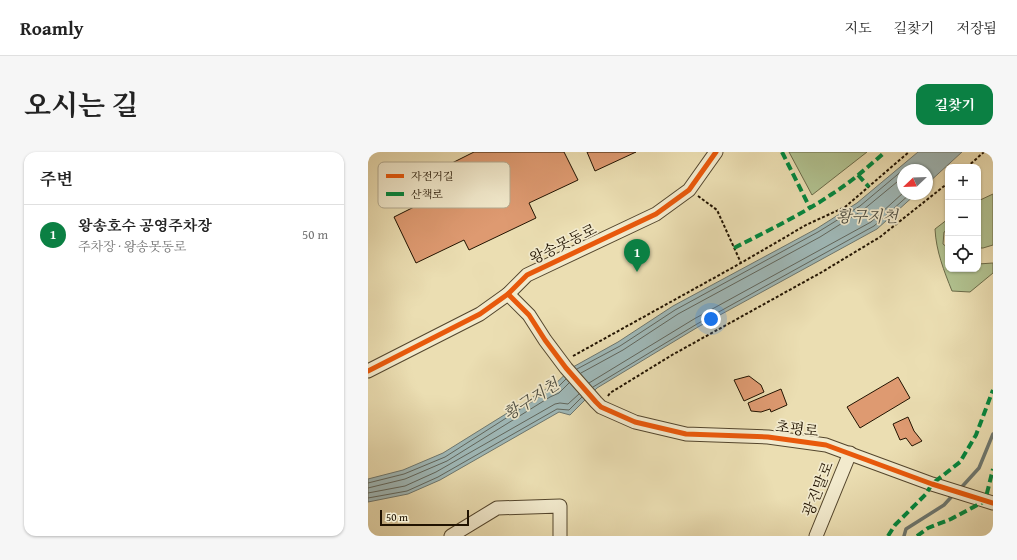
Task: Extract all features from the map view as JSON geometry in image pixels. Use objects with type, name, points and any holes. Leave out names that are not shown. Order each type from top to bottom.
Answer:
[{"type":"street","name":"왕송못동로","points":[[368,371],[468,321],[508,294],[527,275],[602,238],[656,214],[689,190],[716,152]]},
{"type":"street","points":[[508,294],[529,315],[545,340],[564,365],[598,404]]},
{"type":"street","name":"초평로","points":[[598,404],[635,422],[686,434],[768,437],[826,445],[941,487],[993,503]]},
{"type":"street","name":"광진말로","points":[[816,536],[850,453]]},
{"type":"street","points":[[451,536],[497,508],[560,506],[560,536]]},
{"type":"path","points":[[564,365],[806,225],[844,207],[909,152]]},
{"type":"path","points":[[970,164],[984,152]]},
{"type":"path","points":[[598,404],[610,393],[672,355],[822,272],[880,237],[945,185]]},
{"type":"path","points":[[689,190],[717,210],[741,263]]},
{"type":"green space","points":[[789,152],[867,152],[812,195]]},
{"type":"green space","points":[[993,194],[993,245],[983,248],[981,248],[981,200]]},
{"type":"green space","points":[[945,221],[943,244],[945,246],[945,272],[981,272],[981,264],[993,263],[993,273],[970,292],[952,291],[946,276],[941,261],[935,229]]},
{"type":"water","name":"황구지천","points":[[918,152],[962,152],[949,164],[945,164],[945,168],[933,179],[933,164],[904,164]]},
{"type":"water","name":"황구지천","points":[[897,170],[897,200],[909,200],[877,229],[698,327],[597,388],[570,415],[559,412],[440,480],[408,494],[368,502],[368,479],[403,470],[443,453],[553,386],[573,367],[618,342],[673,306],[816,229],[857,203]]},
{"type":"building","points":[[474,152],[564,152],[578,180],[529,203],[536,218],[469,250],[464,240],[416,263],[394,217],[412,208],[510,208],[510,162],[454,162]]},
{"type":"building","points":[[587,152],[636,152],[595,171]]},
{"type":"building","points":[[749,376],[761,385],[764,392],[744,401],[734,380]]},
{"type":"building","points":[[898,377],[910,398],[860,428],[847,407]]},
{"type":"building","points":[[781,389],[787,405],[771,412],[770,409],[761,412],[751,411],[748,403]]},
{"type":"building","points":[[908,417],[914,431],[922,441],[912,446],[906,438],[900,440],[893,424]]},
{"type":"waterway","points":[[959,490],[979,468],[993,434]]},
{"type":"waterway","points":[[904,536],[906,529],[944,505],[954,494]]},
{"type":"marked path","points":[[782,152],[810,208]]},
{"type":"marked path","points":[[734,248],[820,202],[853,179],[885,152]]},
{"type":"marked path","points":[[858,175],[869,187]]},
{"type":"marked path","points":[[888,536],[895,525],[926,494],[932,484],[960,462],[976,435],[993,390]]},
{"type":"marked path","points":[[917,536],[928,528],[951,519],[985,501],[993,469]]},
{"type":"cycle path","points":[[368,371],[480,314],[508,294],[527,275],[656,214],[689,190],[716,152]]},
{"type":"cycle path","points":[[508,294],[529,315],[566,368],[596,402],[601,407],[635,422],[686,434],[768,437],[826,445],[932,484],[993,503]]},
{"type":"place","name":"왕송호수 공영주차장","points":[[637,272]]}]
